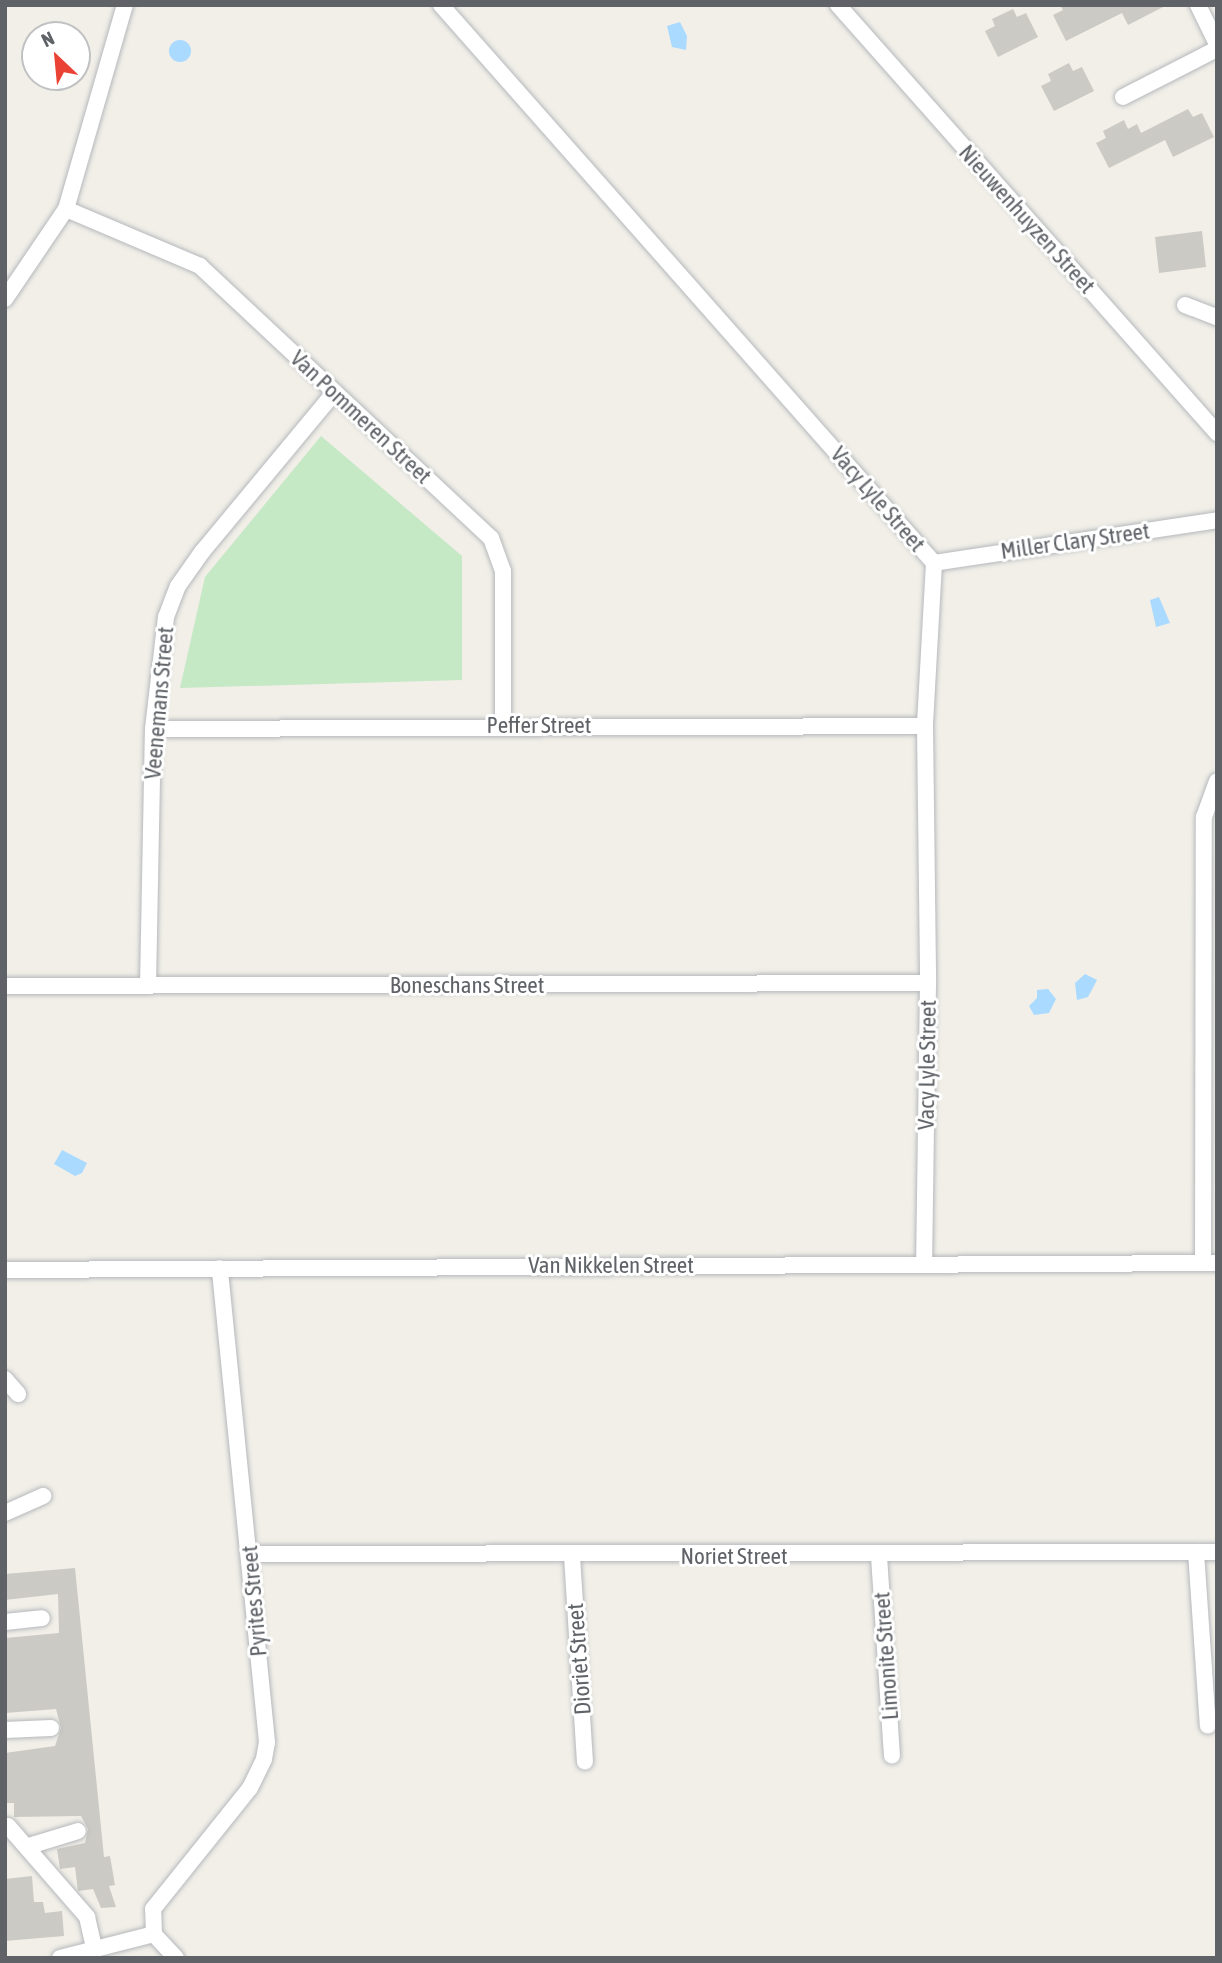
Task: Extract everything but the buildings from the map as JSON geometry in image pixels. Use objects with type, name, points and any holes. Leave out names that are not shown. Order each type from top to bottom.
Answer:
[{"type":"street","points":[[5,299],[66,209],[125,5]]},
{"type":"street","name":"Vacy Lyle Street","points":[[441,5],[934,562],[925,726],[929,983],[924,1262]]},
{"type":"street","name":"Nieuwenhuyzen Street","points":[[838,5],[1217,433]]},
{"type":"street","points":[[1122,97],[1217,47],[1198,5]]},
{"type":"street","name":"Van Pommeren Street","points":[[66,209],[200,265],[496,547],[503,571],[503,725]]},
{"type":"street","points":[[1185,305],[1217,317]]},
{"type":"street","name":"Veenemans Street","points":[[148,986],[153,729],[166,617],[178,586],[334,393]]},
{"type":"street","name":"Miller Clary Street","points":[[934,562],[1217,520]]},
{"type":"street","name":"Peffer Street","points":[[153,729],[503,725],[925,726]]},
{"type":"street","points":[[1210,1263],[1212,1007],[1204,817],[1217,781]]},
{"type":"street","name":"Boneschans Street","points":[[5,986],[929,983]]},
{"type":"street","name":"Van Nikkelen Street","points":[[5,1270],[924,1262],[1210,1263]]},
{"type":"street","name":"Pyrites Street","points":[[154,1934],[152,1918],[158,1898],[250,1788],[264,1759],[250,1554],[220,1268]]},
{"type":"street","points":[[5,1379],[18,1394]]},
{"type":"street","points":[[5,1513],[43,1496]]},
{"type":"street","points":[[1196,1552],[1208,1726]]},
{"type":"street","name":"Noriet Street","points":[[250,1554],[880,1556],[1217,1552]]},
{"type":"street","name":"Dioriet Street","points":[[572,1556],[585,1762]]},
{"type":"street","name":"Limonite Street","points":[[880,1556],[892,1756]]},
{"type":"street","points":[[5,1622],[42,1618]]},
{"type":"street","points":[[5,1730],[51,1728]]},
{"type":"street","points":[[8,1826],[29,1846],[87,1917],[94,1948]]},
{"type":"street","points":[[29,1846],[78,1832]]},
{"type":"street","points":[[60,1958],[154,1934],[176,1958]]},
{"type":"green space","points":[[321,436],[462,556],[462,680],[180,688],[205,577]]},
{"type":"water","points":[[680,22],[687,36],[686,50],[672,47],[667,26]]},
{"type":"water","points":[[180,40],[188,43],[191,51],[188,59],[180,62],[172,59],[169,51],[172,43]]},
{"type":"water","points":[[1159,597],[1170,623],[1156,627],[1150,600]]},
{"type":"water","points":[[1085,974],[1097,980],[1088,997],[1077,1000],[1075,983]]},
{"type":"water","points":[[1048,989],[1056,999],[1049,1013],[1034,1015],[1029,1006],[1037,998],[1037,990]]},
{"type":"water","points":[[62,1150],[87,1163],[82,1173],[75,1176],[54,1164]]}]
